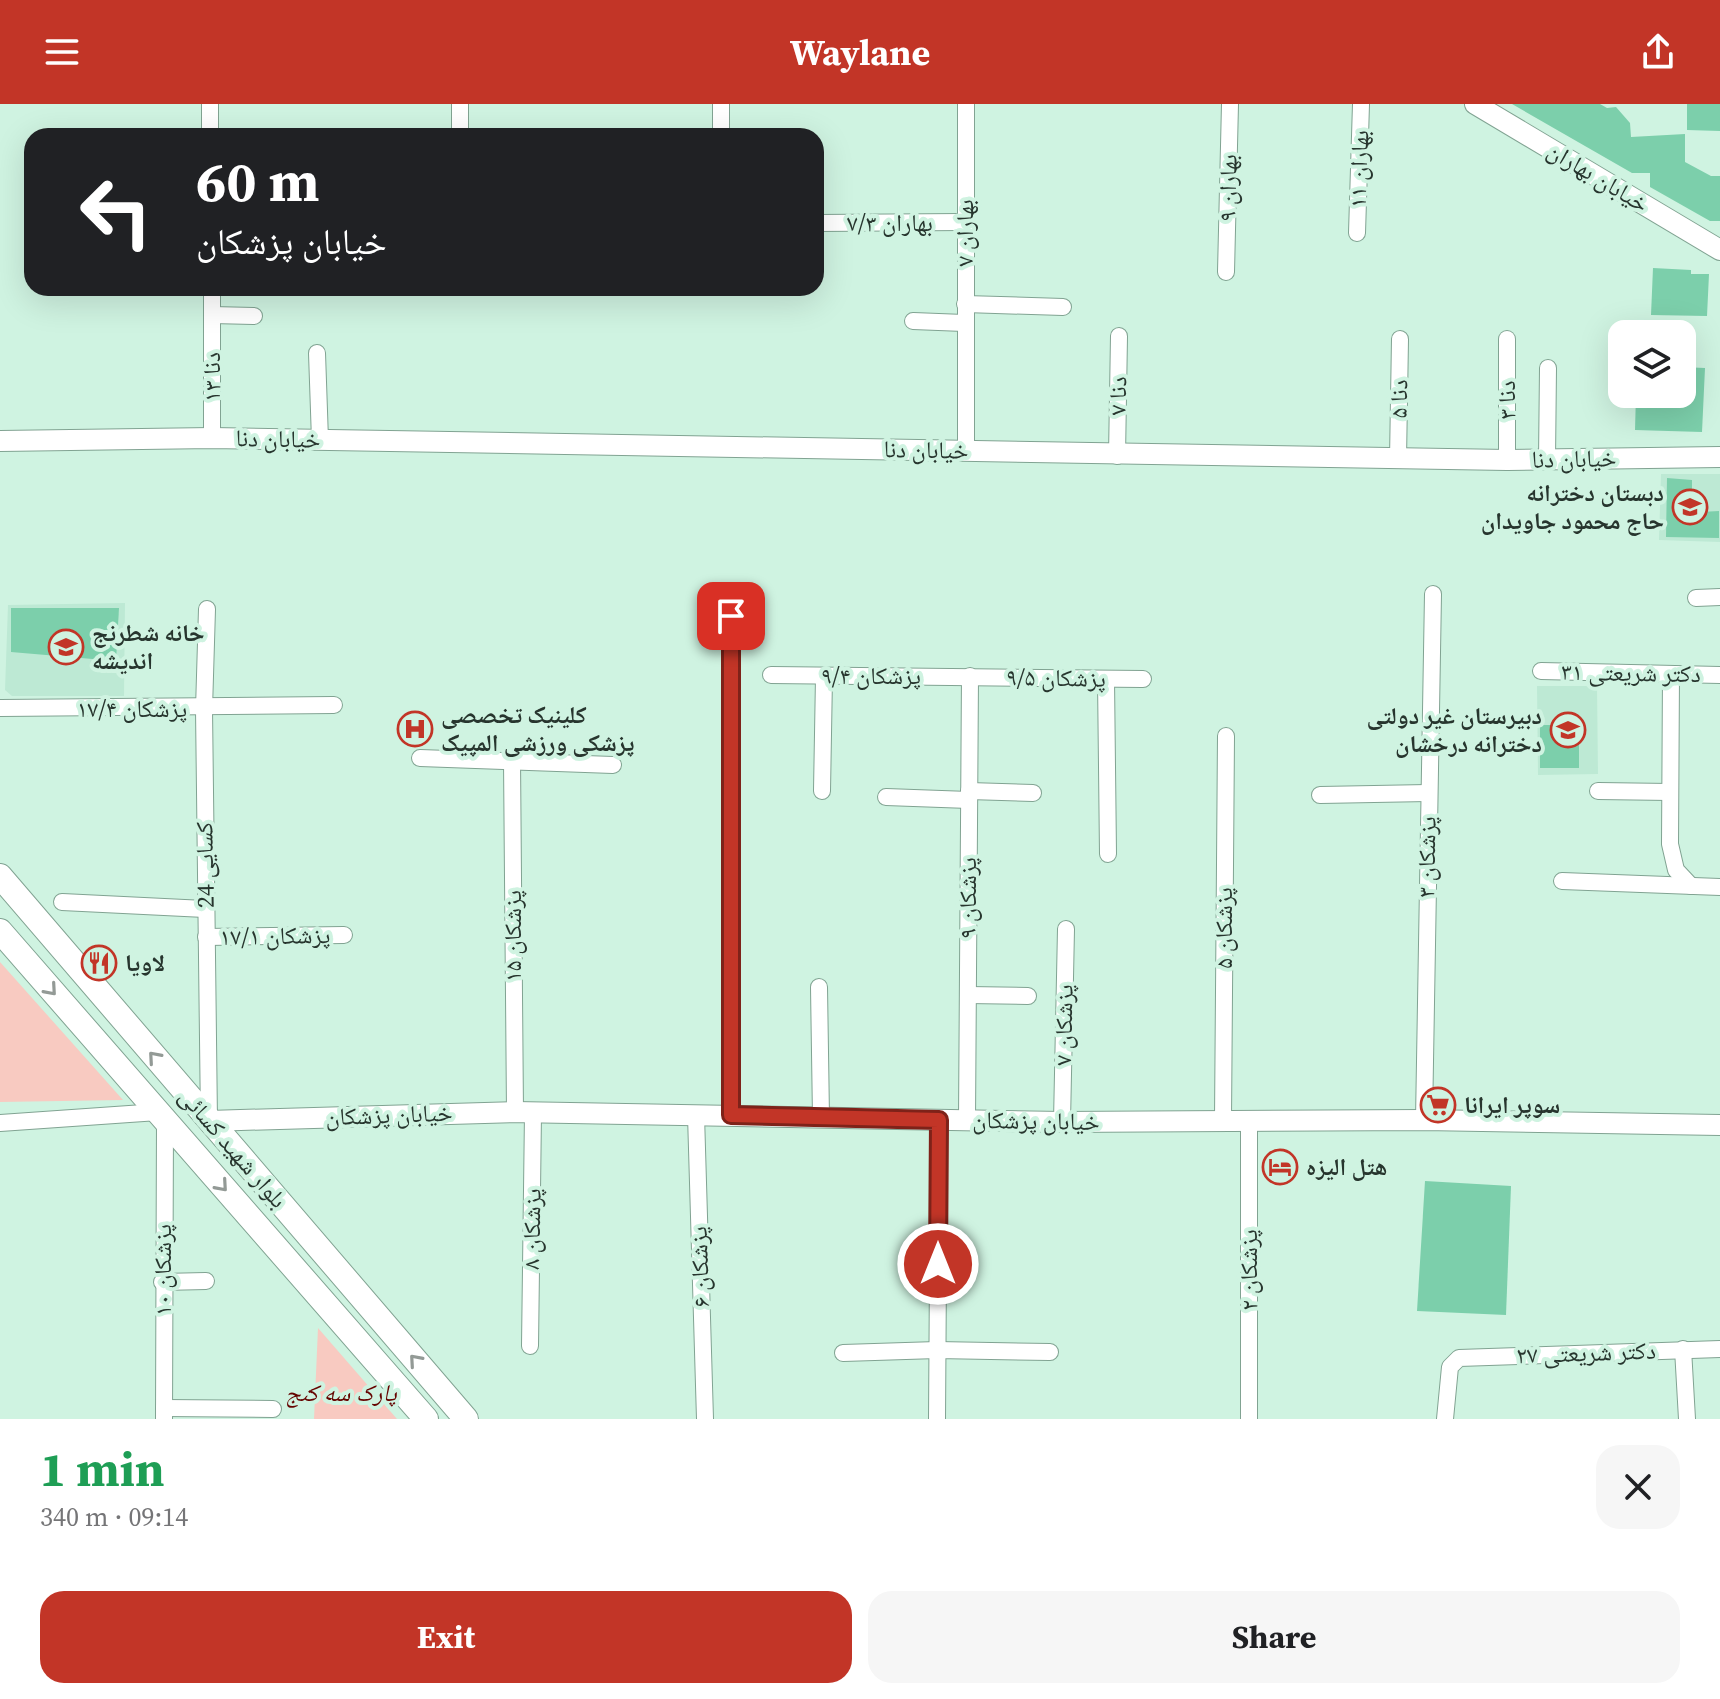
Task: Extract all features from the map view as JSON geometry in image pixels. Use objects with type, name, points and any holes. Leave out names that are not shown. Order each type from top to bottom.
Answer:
[{"type":"main road","name":"بلوار شهید کسائی","points":[[0,876],[466,1419]]},
{"type":"main road","name":"بلوار شهید کسائی","points":[[0,931],[426,1419]]},
{"type":"street","points":[[210,104],[210,128]]},
{"type":"street","points":[[460,104],[460,128]]},
{"type":"street","points":[[721,104],[721,128]]},
{"type":"street","name":"۷ بهاران","points":[[966,104],[966,450]]},
{"type":"street","name":"۹ بهاران","points":[[1226,272],[1230,104]]},
{"type":"street","name":"۱۱ بهاران","points":[[1357,233],[1361,104]]},
{"type":"street","name":"خیابان بهاران","points":[[1483,106],[1720,250]]},
{"type":"street","name":"۷/۳ بهاران","points":[[824,223],[964,222]]},
{"type":"street","name":"۱۳ دنا","points":[[212,296],[212,438]]},
{"type":"street","points":[[965,304],[1063,307]]},
{"type":"street","points":[[212,315],[254,316]]},
{"type":"street","points":[[913,321],[964,323]]},
{"type":"street","name":"۷ دنا","points":[[1117,456],[1119,336]]},
{"type":"street","name":"۵ دنا","points":[[1398,459],[1400,339]]},
{"type":"street","name":"۳ دنا","points":[[1507,339],[1507,460]]},
{"type":"street","points":[[317,353],[320,440]]},
{"type":"street","points":[[1547,459],[1548,368]]},
{"type":"street","name":"خیابان دنا","points":[[0,441],[212,438],[1398,459],[1720,457]]},
{"type":"street","name":"۳ پزشکان","points":[[1424,1120],[1433,594]]},
{"type":"street","points":[[1696,598],[1720,597]]},
{"type":"street","name":"کسایی 24","points":[[207,609],[204,709],[209,1121]]},
{"type":"street","points":[[731,616],[731,1115]]},
{"type":"street","name":"۳۱ دکتر شریعتی","points":[[1541,671],[1720,675]]},
{"type":"street","points":[[1671,674],[1670,844],[1676,870],[1691,886]]},
{"type":"street","name":"۹/۴ پزشکان","points":[[771,675],[970,676]]},
{"type":"street","name":"۹/۵ پزشکان","points":[[970,676],[1143,679]]},
{"type":"street","name":"۹ پزشکان","points":[[967,1120],[970,676]]},
{"type":"street","points":[[822,791],[824,677]]},
{"type":"street","points":[[1106,679],[1108,854]]},
{"type":"street","name":"۱۷/۴ پزشکان","points":[[0,708],[204,709],[334,705]]},
{"type":"street","name":"۵ پزشکان","points":[[1223,1120],[1226,736]]},
{"type":"street","points":[[420,758],[613,765]]},
{"type":"street","name":"۱۵ پزشکان","points":[[512,760],[524,1112]]},
{"type":"street","points":[[1598,791],[1670,792]]},
{"type":"street","points":[[886,797],[1033,793]]},
{"type":"street","points":[[1320,795],[1428,793]]},
{"type":"street","points":[[1562,881],[1720,887]]},
{"type":"street","points":[[62,902],[205,909]]},
{"type":"street","name":"۷ پزشکان","points":[[1062,1122],[1066,929]]},
{"type":"street","name":"۱۷/۱ پزشکان","points":[[206,937],[344,935]]},
{"type":"street","points":[[819,987],[821,1117]]},
{"type":"street","points":[[968,995],[1028,996]]},
{"type":"street","name":"خیابان پزشکان","points":[[209,1121],[524,1112],[1062,1122],[1424,1120],[1720,1125]]},
{"type":"street","name":"۸ پزشکان","points":[[524,1112],[530,1346]]},
{"type":"street","name":"۶ پزشکان","points":[[696,1115],[705,1419]]},
{"type":"street","points":[[0,1123],[161,1116]]},
{"type":"street","name":"۱۰ پزشکان","points":[[161,1116],[164,1414]]},
{"type":"street","points":[[937,1419],[939,1120]]},
{"type":"street","name":"۲ پزشکان","points":[[1249,1122],[1249,1419]]},
{"type":"street","points":[[162,1282],[206,1281]]},
{"type":"street","points":[[1683,1349],[1687,1419]]},
{"type":"street","name":"۲۷ دکتر شریعتی","points":[[1445,1419],[1453,1361],[1720,1349]]},
{"type":"street","points":[[843,1353],[937,1350],[1050,1352]]},
{"type":"street","points":[[164,1414],[273,1409]]},
{"type":"shaded area","name":"دبستان دخترانه حاج محمود جاویدان","points":[[1661,474],[1720,474],[1720,542],[1659,540]]},
{"type":"shaded area","name":"خانه شطرنج اندیشه","points":[[125,603],[124,696],[12,696],[5,690],[8,605]]},
{"type":"shaded area","name":"دبیرستان غیر دولتی دخترانه درخشان","points":[[1537,686],[1597,686],[1598,774],[1538,775]]},
{"type":"green space","points":[[0,962],[123,1100],[0,1102]]},
{"type":"green space","name":"پارک سه کنج","points":[[318,1328],[397,1419],[314,1419]]},
{"type":"building","points":[[1512,104],[1600,104],[1607,108],[1616,107],[1630,123],[1631,137],[1685,134],[1685,162],[1711,176],[1720,176],[1720,221],[1710,221],[1650,187],[1650,173],[1632,173]]},
{"type":"building","points":[[1687,104],[1720,104],[1720,131],[1687,130]]},
{"type":"building","points":[[1653,268],[1709,274],[1707,316],[1651,315]]},
{"type":"building","points":[[1696,368],[1705,368],[1702,432],[1635,430],[1636,408],[1696,408]]},
{"type":"building","points":[[1667,478],[1692,480],[1692,499],[1701,512],[1719,511],[1719,538],[1666,537]]},
{"type":"building","points":[[11,608],[119,608],[116,661],[11,652]]},
{"type":"building","points":[[1540,725],[1579,725],[1579,768],[1540,768]]},
{"type":"building","points":[[1425,1181],[1511,1186],[1506,1315],[1417,1311]]},
{"type":"place","name":"دبستان دخترانه حاج محمود جاویدان","points":[[1690,507]]},
{"type":"place","name":"خانه شطرنج اندیشه","points":[[66,647]]},
{"type":"place","name":"کلینیک تخصصی پزشکی ورزشی المپیک","points":[[415,729]]},
{"type":"place","name":"دبیرستان غیر دولتی دخترانه درخشان","points":[[1568,730]]},
{"type":"place","name":"لاویا","points":[[99,963]]},
{"type":"place","name":"سوپر ایرانا","points":[[1438,1105]]},
{"type":"place","name":"هتل الیزه","points":[[1280,1167]]},
{"type":"route","points":[[731,616],[731,1115],[939,1120],[938,1264]]}]
